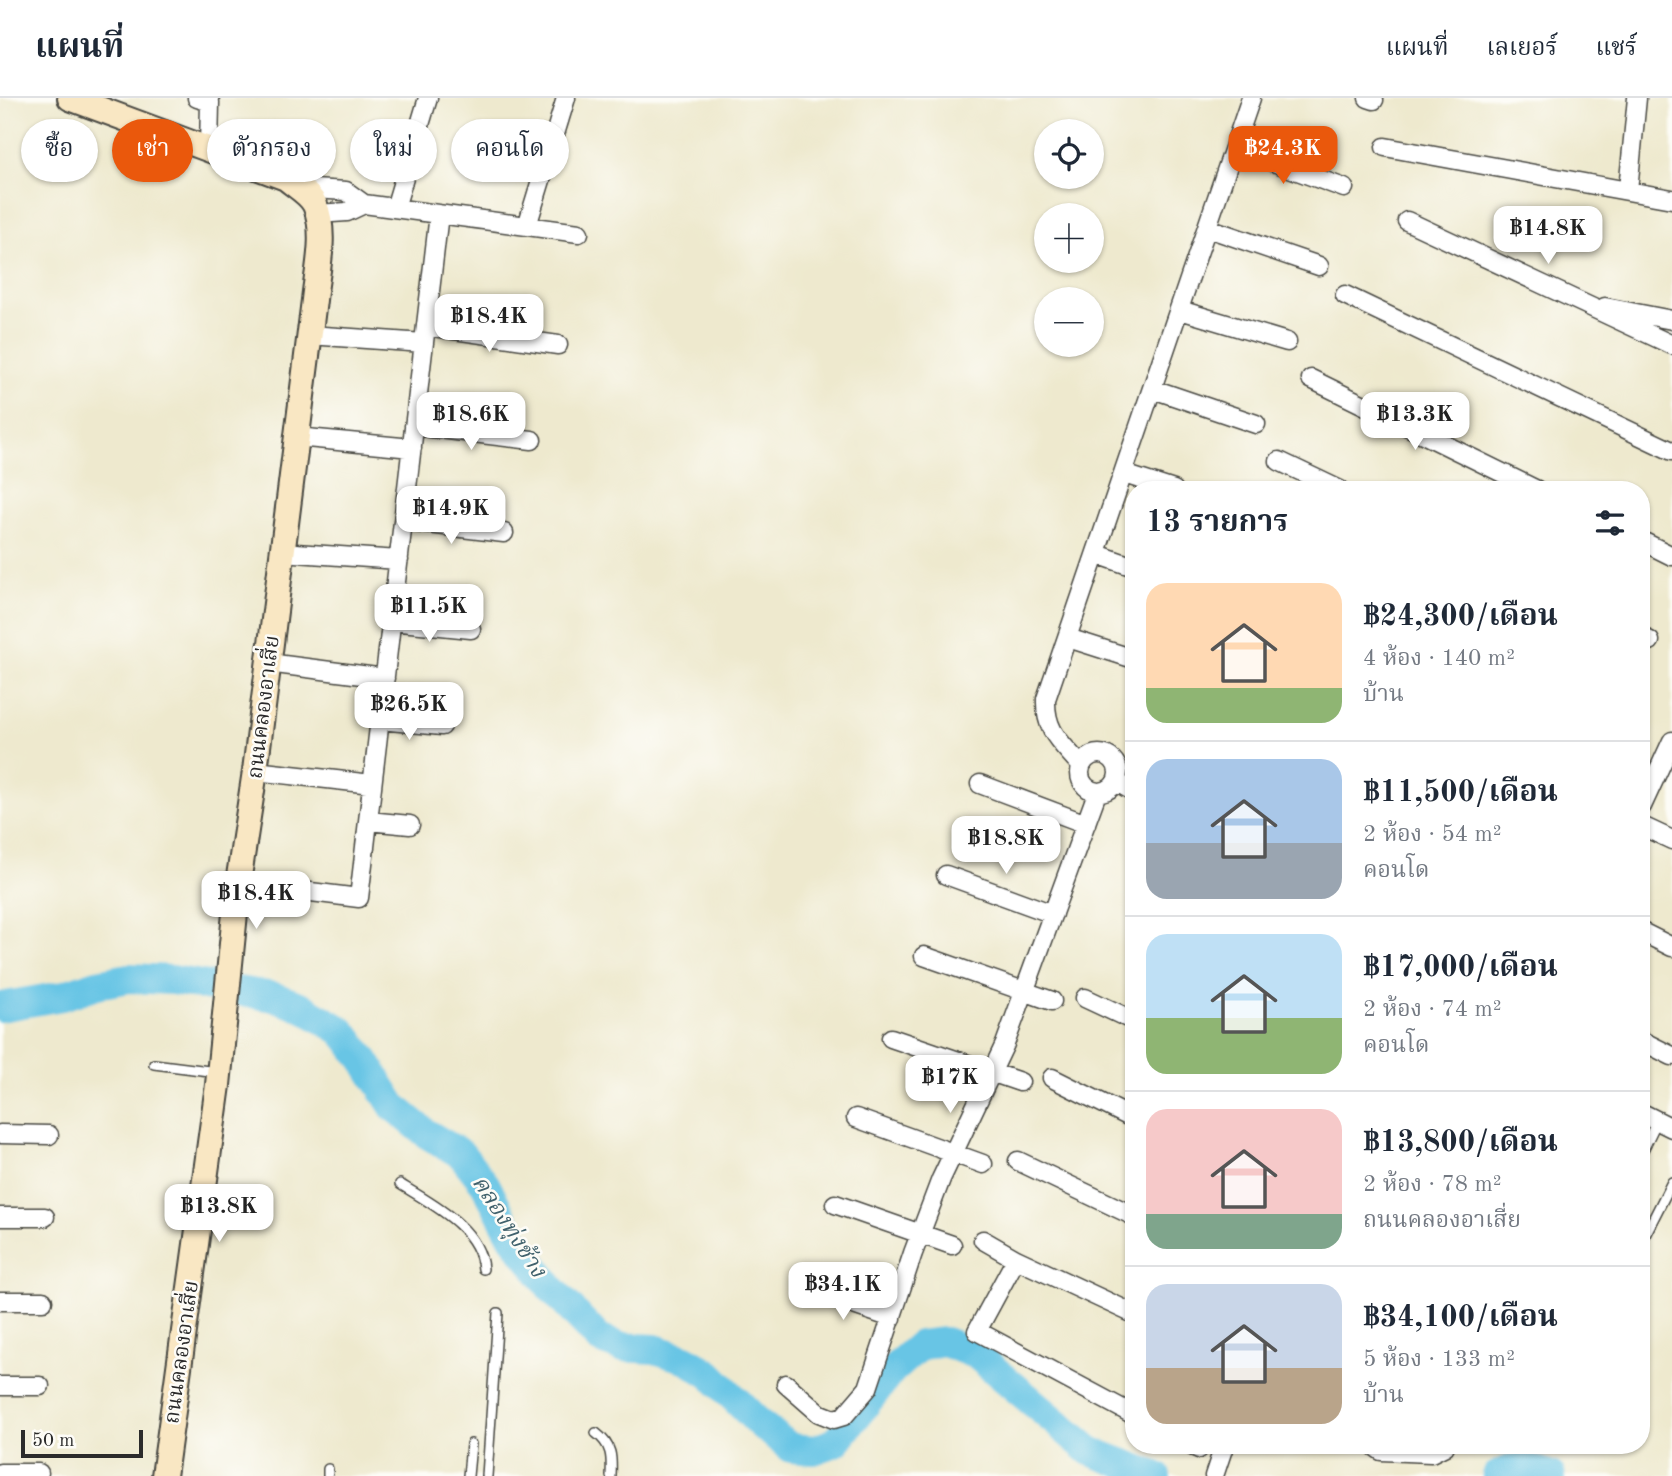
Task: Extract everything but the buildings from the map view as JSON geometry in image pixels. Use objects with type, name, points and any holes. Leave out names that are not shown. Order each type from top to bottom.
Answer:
[{"type":"street","points":[[70,98],[207,149]]},
{"type":"street","points":[[395,208],[428,98]]},
{"type":"street","points":[[527,226],[566,98]]},
{"type":"street","points":[[1082,766],[1056,737],[1045,718],[1046,699],[1251,98]]},
{"type":"street","points":[[1628,190],[1637,98]]},
{"type":"street","points":[[206,99],[207,119]]},
{"type":"street","points":[[1385,147],[1672,199]]},
{"type":"street","points":[[1235,148],[1345,188]]},
{"type":"street","points":[[291,182],[315,205],[317,214],[347,212],[365,204]]},
{"type":"street","points":[[298,188],[346,191],[365,204],[579,233]]},
{"type":"street","name":"ถนนคลองอาเสี่ย","points":[[164,1476],[219,1072],[238,883],[255,771],[320,245],[317,214]]},
{"type":"street","points":[[238,883],[359,898],[439,214]]},
{"type":"street","points":[[1407,221],[1672,345]]},
{"type":"street","points":[[1208,228],[1319,266]]},
{"type":"street","points":[[1345,295],[1672,451]]},
{"type":"street","points":[[1578,301],[1672,320]]},
{"type":"street","points":[[1180,310],[1287,342]]},
{"type":"street","points":[[309,335],[425,334],[558,345]]},
{"type":"street","points":[[1311,379],[1519,481]]},
{"type":"street","points":[[1153,389],[1256,424]]},
{"type":"street","points":[[414,426],[532,440]]},
{"type":"street","points":[[296,437],[412,448]]},
{"type":"street","points":[[1279,461],[1321,481]]},
{"type":"street","points":[[1124,474],[1146,481]]},
{"type":"street","points":[[403,521],[504,533]]},
{"type":"street","points":[[1650,545],[1672,556]]},
{"type":"street","points":[[281,552],[399,560]]},
{"type":"street","points":[[1097,554],[1125,564]]},
{"type":"street","points":[[391,621],[471,629]]},
{"type":"street","points":[[1068,638],[1125,656]]},
{"type":"street","points":[[268,663],[385,678]]},
{"type":"street","points":[[380,720],[442,726]]},
{"type":"street","points":[[1650,789],[1672,741]]},
{"type":"street","points":[[1092,755],[1110,757],[1116,764],[1117,782],[1112,788],[1097,793],[1089,790],[1080,777],[1082,766],[1092,755]]},
{"type":"street","points":[[255,771],[372,784]]},
{"type":"street","points":[[1117,782],[1125,787]]},
{"type":"street","points":[[980,784],[1086,824]]},
{"type":"street","points":[[786,1384],[827,1418],[834,1419],[844,1416],[868,1388],[920,1234],[953,1153],[1006,1044],[1097,793]]},
{"type":"street","points":[[368,821],[410,825]]},
{"type":"street","points":[[1650,830],[1672,840]]},
{"type":"street","points":[[946,875],[1053,914]]},
{"type":"street","points":[[1650,936],[1672,947]]},
{"type":"street","points":[[924,956],[1052,1001]]},
{"type":"street","points":[[1085,998],[1125,1017]]},
{"type":"street","points":[[891,1038],[1020,1082]]},
{"type":"street","points":[[1650,1045],[1672,1056]]},
{"type":"street","points":[[1052,1078],[1125,1114]]},
{"type":"street","points":[[856,1118],[983,1164]]},
{"type":"street","points":[[0,1135],[49,1135]]},
{"type":"street","points":[[1018,1161],[1125,1212]]},
{"type":"street","points":[[835,1204],[952,1245]]},
{"type":"street","points":[[0,1217],[45,1217]]},
{"type":"street","points":[[983,1240],[1016,1259],[1125,1310]]},
{"type":"street","points":[[1016,1259],[977,1331],[1125,1410]]},
{"type":"street","points":[[806,1289],[892,1318]]},
{"type":"street","points":[[0,1301],[43,1301]]},
{"type":"street","points":[[0,1386],[40,1386]]},
{"type":"street","points":[[1214,1476],[1221,1454]]},
{"type":"street","points":[[0,1473],[39,1473]]},
{"type":"lane","points":[[154,1064],[219,1072]]},
{"type":"lane","points":[[1650,1225],[1672,1182]]},
{"type":"lane","points":[[400,1184],[452,1218],[478,1249],[482,1256],[482,1269]]},
{"type":"lane","points":[[487,1476],[498,1313]]},
{"type":"lane","points":[[596,1433],[611,1450],[611,1476]]},
{"type":"lane","points":[[468,1476],[471,1444]]},
{"type":"waterway","name":"คลองทุ่งช้าง","points":[[0,1007],[62,996],[97,984],[129,978],[172,980],[274,997],[302,1007],[342,1031],[364,1059],[394,1107],[427,1134],[461,1154],[485,1184],[513,1237],[551,1288],[599,1339],[620,1347],[655,1349],[686,1359],[710,1374],[760,1424],[791,1448],[814,1450],[836,1442],[892,1370],[920,1345],[945,1342],[977,1355],[1090,1451],[1156,1476]]},
{"type":"waterway","name":"คลองทุ่งช้าง","points":[[1497,1476],[1517,1468],[1536,1470],[1551,1476]]}]
